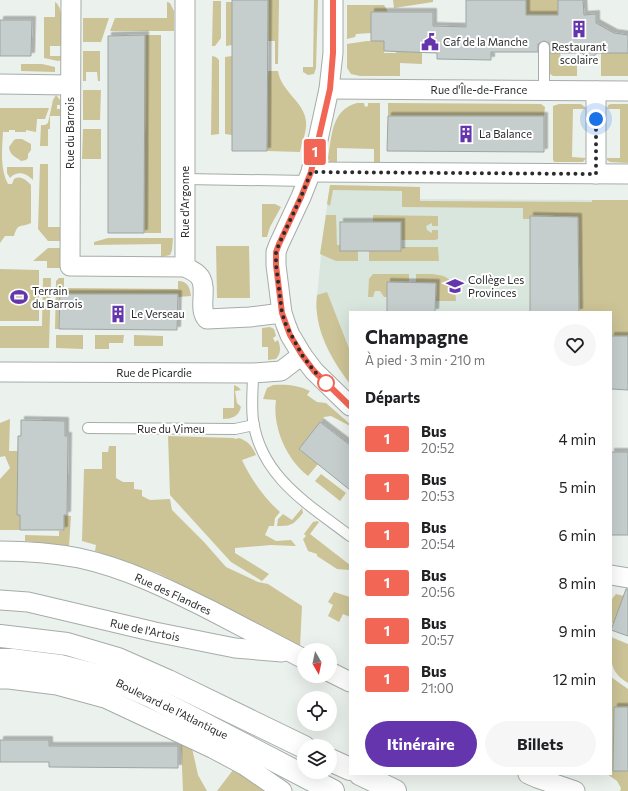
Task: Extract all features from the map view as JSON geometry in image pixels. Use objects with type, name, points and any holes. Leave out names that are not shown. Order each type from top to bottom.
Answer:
[{"type":"main road","name":"Boulevard de l'Atlantique","points":[[0,636],[67,644],[118,659],[168,681],[297,744]]},
{"type":"main road","name":"Boulevard de l'Atlantique","points":[[0,660],[60,666],[108,678],[152,697],[333,791]]},
{"type":"main road","points":[[337,763],[349,769]]},
{"type":"main road","points":[[362,775],[395,791]]},
{"type":"street","name":"Rue du Barrois","points":[[70,0],[70,266],[186,267]]},
{"type":"street","name":"Rue d'Argonne","points":[[185,0],[186,267]]},
{"type":"street","points":[[333,0],[333,53],[330,89],[309,176],[277,248],[276,265],[282,313],[286,325],[302,355],[314,371],[349,405]]},
{"type":"street","points":[[0,84],[70,85]]},
{"type":"street","name":"Rue d'Île-de-France","points":[[330,89],[628,91]]},
{"type":"street","points":[[596,91],[596,174]]},
{"type":"street","points":[[309,176],[628,174]]},
{"type":"street","points":[[186,267],[194,271],[201,278],[204,312],[207,319],[250,317],[282,313]]},
{"type":"street","name":"Rue de Picardie","points":[[0,372],[252,373],[281,371],[302,355]]},
{"type":"street","name":"Rue des Flandres","points":[[0,551],[49,554],[80,558],[144,579],[179,594],[297,655]]},
{"type":"street","points":[[612,575],[628,578]]},
{"type":"street","name":"Rue de l'Artois","points":[[0,600],[28,602],[155,632],[235,648],[297,656]]},
{"type":"street","points":[[337,676],[349,682]]},
{"type":"street","name":"Boulevard de l'Atlantique","points":[[0,679],[57,685],[105,698],[220,753],[244,766],[282,791]]},
{"type":"street","points":[[530,775],[575,791]]},
{"type":"lane","points":[[544,47],[544,90]]},
{"type":"lane","points":[[185,179],[309,176]]},
{"type":"lane","points":[[252,373],[252,413],[254,425],[264,455],[278,476],[298,496],[349,535]]},
{"type":"lane","name":"Rue du Vimeu","points":[[88,428],[235,429],[254,425]]},
{"type":"shaded area","points":[[268,0],[279,0],[278,64],[275,64],[275,41],[268,41]]},
{"type":"shaded area","points":[[314,0],[318,0],[316,68],[314,74],[308,75],[303,72],[303,67],[313,67]]},
{"type":"shaded area","points":[[393,0],[433,0],[433,2],[394,8]]},
{"type":"shaded area","points":[[526,0],[558,0],[558,15],[551,15],[526,22]]},
{"type":"shaded area","points":[[213,1],[221,1],[221,38],[215,46],[212,46]]},
{"type":"shaded area","points":[[55,2],[58,5],[61,16],[61,46],[50,46],[50,56],[61,56],[61,60],[58,61],[44,58],[44,17],[55,17]]},
{"type":"shaded area","points":[[167,2],[170,3],[174,11],[174,31],[110,31],[115,18],[167,18]]},
{"type":"shaded area","points":[[226,2],[232,2],[232,45],[226,46]]},
{"type":"shaded area","points":[[347,5],[384,5],[388,12],[371,12],[371,33],[356,34],[355,37],[347,39]]},
{"type":"shaded area","points":[[83,18],[109,18],[101,42],[83,42]]},
{"type":"shaded area","points":[[145,35],[161,35],[161,233],[144,233]]},
{"type":"shaded area","points":[[367,41],[384,41],[384,53],[396,53],[397,51],[422,51],[422,64],[400,63],[400,76],[360,76],[351,74],[347,68],[347,44]]},
{"type":"shaded area","points":[[551,45],[560,53],[561,58],[577,58],[577,76],[553,76],[550,74],[549,46]]},
{"type":"shaded area","points":[[83,51],[100,51],[100,81],[98,81],[97,72],[86,72],[86,81],[83,81]]},
{"type":"shaded area","points":[[601,53],[628,53],[628,76],[601,76]]},
{"type":"shaded area","points":[[212,56],[219,60],[219,134],[211,135]]},
{"type":"shaded area","points":[[232,56],[232,135],[225,134],[225,57]]},
{"type":"shaded area","points":[[21,64],[42,64],[55,67],[55,72],[21,71]]},
{"type":"shaded area","points":[[268,71],[278,71],[284,85],[305,115],[306,129],[300,152],[267,151]]},
{"type":"shaded area","points":[[83,90],[101,90],[100,120],[83,120]]},
{"type":"shaded area","points":[[56,95],[60,100],[61,105],[57,105],[57,109],[61,109],[61,116],[50,116],[48,146],[40,146],[41,125],[48,123],[53,100]]},
{"type":"shaded area","points":[[357,103],[364,103],[365,107],[368,106],[368,103],[380,103],[380,162],[374,162],[374,149],[337,148],[337,162],[329,162],[328,158],[332,133],[337,118],[348,106]]},
{"type":"shaded area","points":[[388,103],[541,104],[545,107],[544,116],[388,116]]},
{"type":"shaded area","points":[[559,104],[581,104],[585,107],[585,109],[573,109],[572,157],[586,158],[583,162],[554,162],[553,106]]},
{"type":"shaded area","points":[[628,104],[628,163],[610,162],[607,160],[607,158],[620,158],[620,109],[607,109],[608,105]]},
{"type":"shaded area","points":[[0,108],[49,108],[45,119],[37,119],[36,132],[26,130],[26,132],[15,132],[15,130],[9,130],[9,132],[3,132],[2,159],[5,178],[8,184],[12,184],[14,179],[21,178],[31,185],[31,223],[18,227],[14,236],[5,236],[0,243]]},
{"type":"shaded area","points":[[83,129],[101,129],[101,159],[82,159]]},
{"type":"shaded area","points":[[16,139],[22,139],[31,144],[31,150],[26,160],[21,161],[10,152],[9,147]]},
{"type":"shaded area","points":[[40,164],[48,164],[48,227],[63,227],[63,241],[48,241],[38,229]]},
{"type":"shaded area","points":[[7,167],[33,167],[33,180],[22,173],[16,174],[10,178],[7,173]]},
{"type":"shaded area","name":"Collège Les Provinces","points":[[330,185],[420,187],[420,199],[592,200],[592,311],[349,311],[349,383],[338,367],[326,345],[321,332],[316,307],[323,234]]},
{"type":"shaded area","points":[[330,185],[420,187],[420,201],[592,202],[592,200],[628,200],[628,336],[612,336],[612,311],[579,311],[578,217],[530,216],[530,219],[523,219],[523,208],[402,207],[402,191],[333,190],[330,206],[327,204]]},
{"type":"shaded area","points":[[262,204],[275,204],[281,207],[270,227],[267,237],[262,237]]},
{"type":"shaded area","points":[[326,215],[336,215],[337,245],[340,245],[340,251],[358,251],[358,261],[336,261],[320,254]]},
{"type":"shaded area","points":[[373,215],[438,216],[438,226],[432,226],[432,223],[426,226],[427,230],[432,233],[432,230],[438,230],[438,239],[401,240],[401,222],[373,222]]},
{"type":"shaded area","points":[[108,238],[173,238],[172,250],[170,255],[161,257],[161,244],[94,245],[94,242]]},
{"type":"shaded area","points":[[216,246],[249,246],[250,298],[217,298]]},
{"type":"shaded area","points":[[401,247],[438,247],[439,261],[369,261],[369,251],[401,251]]},
{"type":"shaded area","points":[[48,248],[63,248],[63,268],[47,268],[47,261],[33,261]]},
{"type":"shaded area","name":"Terrain du Barrois","points":[[0,269],[39,270],[39,321],[0,321]]},
{"type":"shaded area","points":[[373,274],[409,274],[409,283],[387,297],[384,297],[380,291],[375,291],[373,297],[368,297],[369,279]]},
{"type":"shaded area","points":[[416,274],[432,274],[445,277],[453,285],[456,301],[435,301],[436,283],[416,283]]},
{"type":"shaded area","points":[[43,278],[51,278],[49,348],[0,348],[0,326],[42,326]]},
{"type":"shaded area","points":[[59,278],[64,278],[64,288],[178,289],[178,281],[181,281],[188,286],[191,296],[178,297],[177,294],[60,294],[59,329],[55,329],[56,281]]},
{"type":"shaded area","points":[[327,292],[349,348],[349,383],[330,354],[325,342],[318,319],[316,307],[317,295]]},
{"type":"shaded area","points":[[270,327],[274,329],[276,336],[273,338],[275,342],[278,340],[280,350],[276,359],[268,360],[268,347],[262,347],[262,328]]},
{"type":"shaded area","points":[[56,335],[83,335],[83,349],[56,348]]},
{"type":"shaded area","points":[[95,335],[124,335],[123,343],[109,343],[109,349],[95,349]]},
{"type":"shaded area","points":[[134,335],[163,336],[163,346],[134,346]]},
{"type":"shaded area","points":[[234,385],[241,390],[235,391],[237,403],[241,407],[239,413],[235,416],[223,419],[223,408],[234,408]]},
{"type":"shaded area","points":[[273,385],[292,385],[301,387],[310,391],[307,395],[317,402],[326,403],[349,423],[349,425],[331,416],[324,417],[299,449],[318,464],[308,476],[294,461],[283,442],[276,421],[276,400],[263,399],[267,388]]},
{"type":"shaded area","points":[[10,419],[9,451],[18,451],[17,515],[20,515],[20,530],[0,530],[0,479],[10,468],[5,456],[0,457],[0,423]]},
{"type":"shaded area","points":[[168,436],[239,438],[247,442],[253,449],[256,455],[242,460],[258,488],[280,512],[275,518],[274,526],[269,526],[265,535],[276,541],[291,540],[296,546],[271,545],[235,548],[235,553],[269,574],[262,581],[231,562],[170,495]]},
{"type":"shaded area","points":[[109,446],[116,446],[116,478],[123,482],[134,482],[134,489],[142,490],[142,496],[150,500],[170,499],[172,510],[204,542],[226,567],[258,582],[268,584],[302,606],[300,643],[297,643],[297,645],[158,573],[95,551],[96,545],[82,541],[84,469],[102,469],[102,452],[108,452]]},
{"type":"shaded area","points":[[321,474],[346,493],[340,501],[315,481]]},
{"type":"shaded area","points":[[302,508],[303,513],[292,524],[277,526],[278,519],[283,514],[292,520]]},
{"type":"shaded area","points":[[64,515],[71,516],[69,546],[25,541],[25,535],[59,536],[59,531],[64,530]]},
{"type":"shaded area","points":[[313,522],[319,522],[310,534],[349,564],[349,570],[337,569],[317,556],[317,554],[308,551],[303,539],[306,536],[304,534]]},
{"type":"shaded area","points":[[334,592],[349,597],[349,617],[343,614],[339,622],[328,616],[333,605],[328,602]]},
{"type":"shaded area","points":[[616,594],[624,596],[614,624],[612,623],[612,599]]},
{"type":"shaded area","points":[[612,637],[628,644],[628,683],[617,674],[612,664]]},
{"type":"shaded area","points":[[612,678],[628,689],[628,707],[614,707],[613,770],[628,771],[628,791],[620,791],[621,788],[617,781],[608,775],[612,775]]},
{"type":"shaded area","points":[[181,743],[192,748],[198,775],[207,791],[183,791]]},
{"type":"shaded area","points":[[233,770],[267,791],[217,791]]},
{"type":"building","points":[[232,0],[268,0],[267,151],[232,151]]},
{"type":"building","points":[[466,0],[526,0],[526,15],[558,15],[558,0],[583,0],[584,15],[596,14],[596,23],[614,33],[628,35],[628,53],[597,53],[589,60],[582,53],[551,53],[549,43],[544,41],[538,44],[538,52],[491,52],[491,60],[437,59],[437,53],[384,51],[384,41],[371,41],[371,12],[433,12],[433,26],[466,27]]},
{"type":"building","points":[[0,20],[32,20],[31,56],[0,56]]},
{"type":"building","points":[[145,35],[144,233],[108,233],[108,36]]},
{"type":"building","name":"La Balance","points":[[388,116],[544,116],[544,152],[387,151]]},
{"type":"building","points":[[530,216],[578,217],[579,311],[530,311]]},
{"type":"building","points":[[340,222],[401,222],[401,251],[340,251]]},
{"type":"building","points":[[387,282],[436,283],[435,311],[387,311]]},
{"type":"building","name":"Le Verseau","points":[[60,294],[178,294],[177,330],[59,329]]},
{"type":"building","points":[[612,336],[628,336],[628,390],[612,389]]},
{"type":"building","points":[[21,420],[65,421],[65,436],[68,436],[67,515],[64,515],[64,530],[20,530],[20,515],[17,515],[18,436],[21,436]]},
{"type":"building","points":[[320,422],[349,444],[349,489],[299,449]]},
{"type":"building","points":[[612,452],[628,452],[628,535],[612,535]]},
{"type":"building","points":[[626,589],[628,589],[628,636],[612,630]]},
{"type":"building","points":[[614,707],[628,707],[628,771],[613,771]]},
{"type":"building","points":[[0,740],[49,740],[49,746],[178,746],[178,768],[49,767],[49,762],[0,762]]},
{"type":"bus line","name":"1","points":[[333,0],[333,53],[330,89],[311,172],[301,197],[283,232],[276,252],[276,265],[282,313],[290,335],[314,371],[349,405]]},
{"type":"place","name":"Restaurant scolaire","points":[[579,29]]},
{"type":"place","name":"Caf de la Manche","points":[[430,42]]},
{"type":"place","name":"La Balance","points":[[466,134]]},
{"type":"place","name":"Collège Les Provinces","points":[[455,286]]},
{"type":"place","name":"Terrain du Barrois","points":[[19,297]]},
{"type":"place","name":"Le Verseau","points":[[118,314]]},
{"type":"route","points":[[326,383],[314,371],[302,355],[290,335],[282,313],[276,265],[276,252],[283,232],[301,197],[311,172],[596,174],[596,119]]}]
